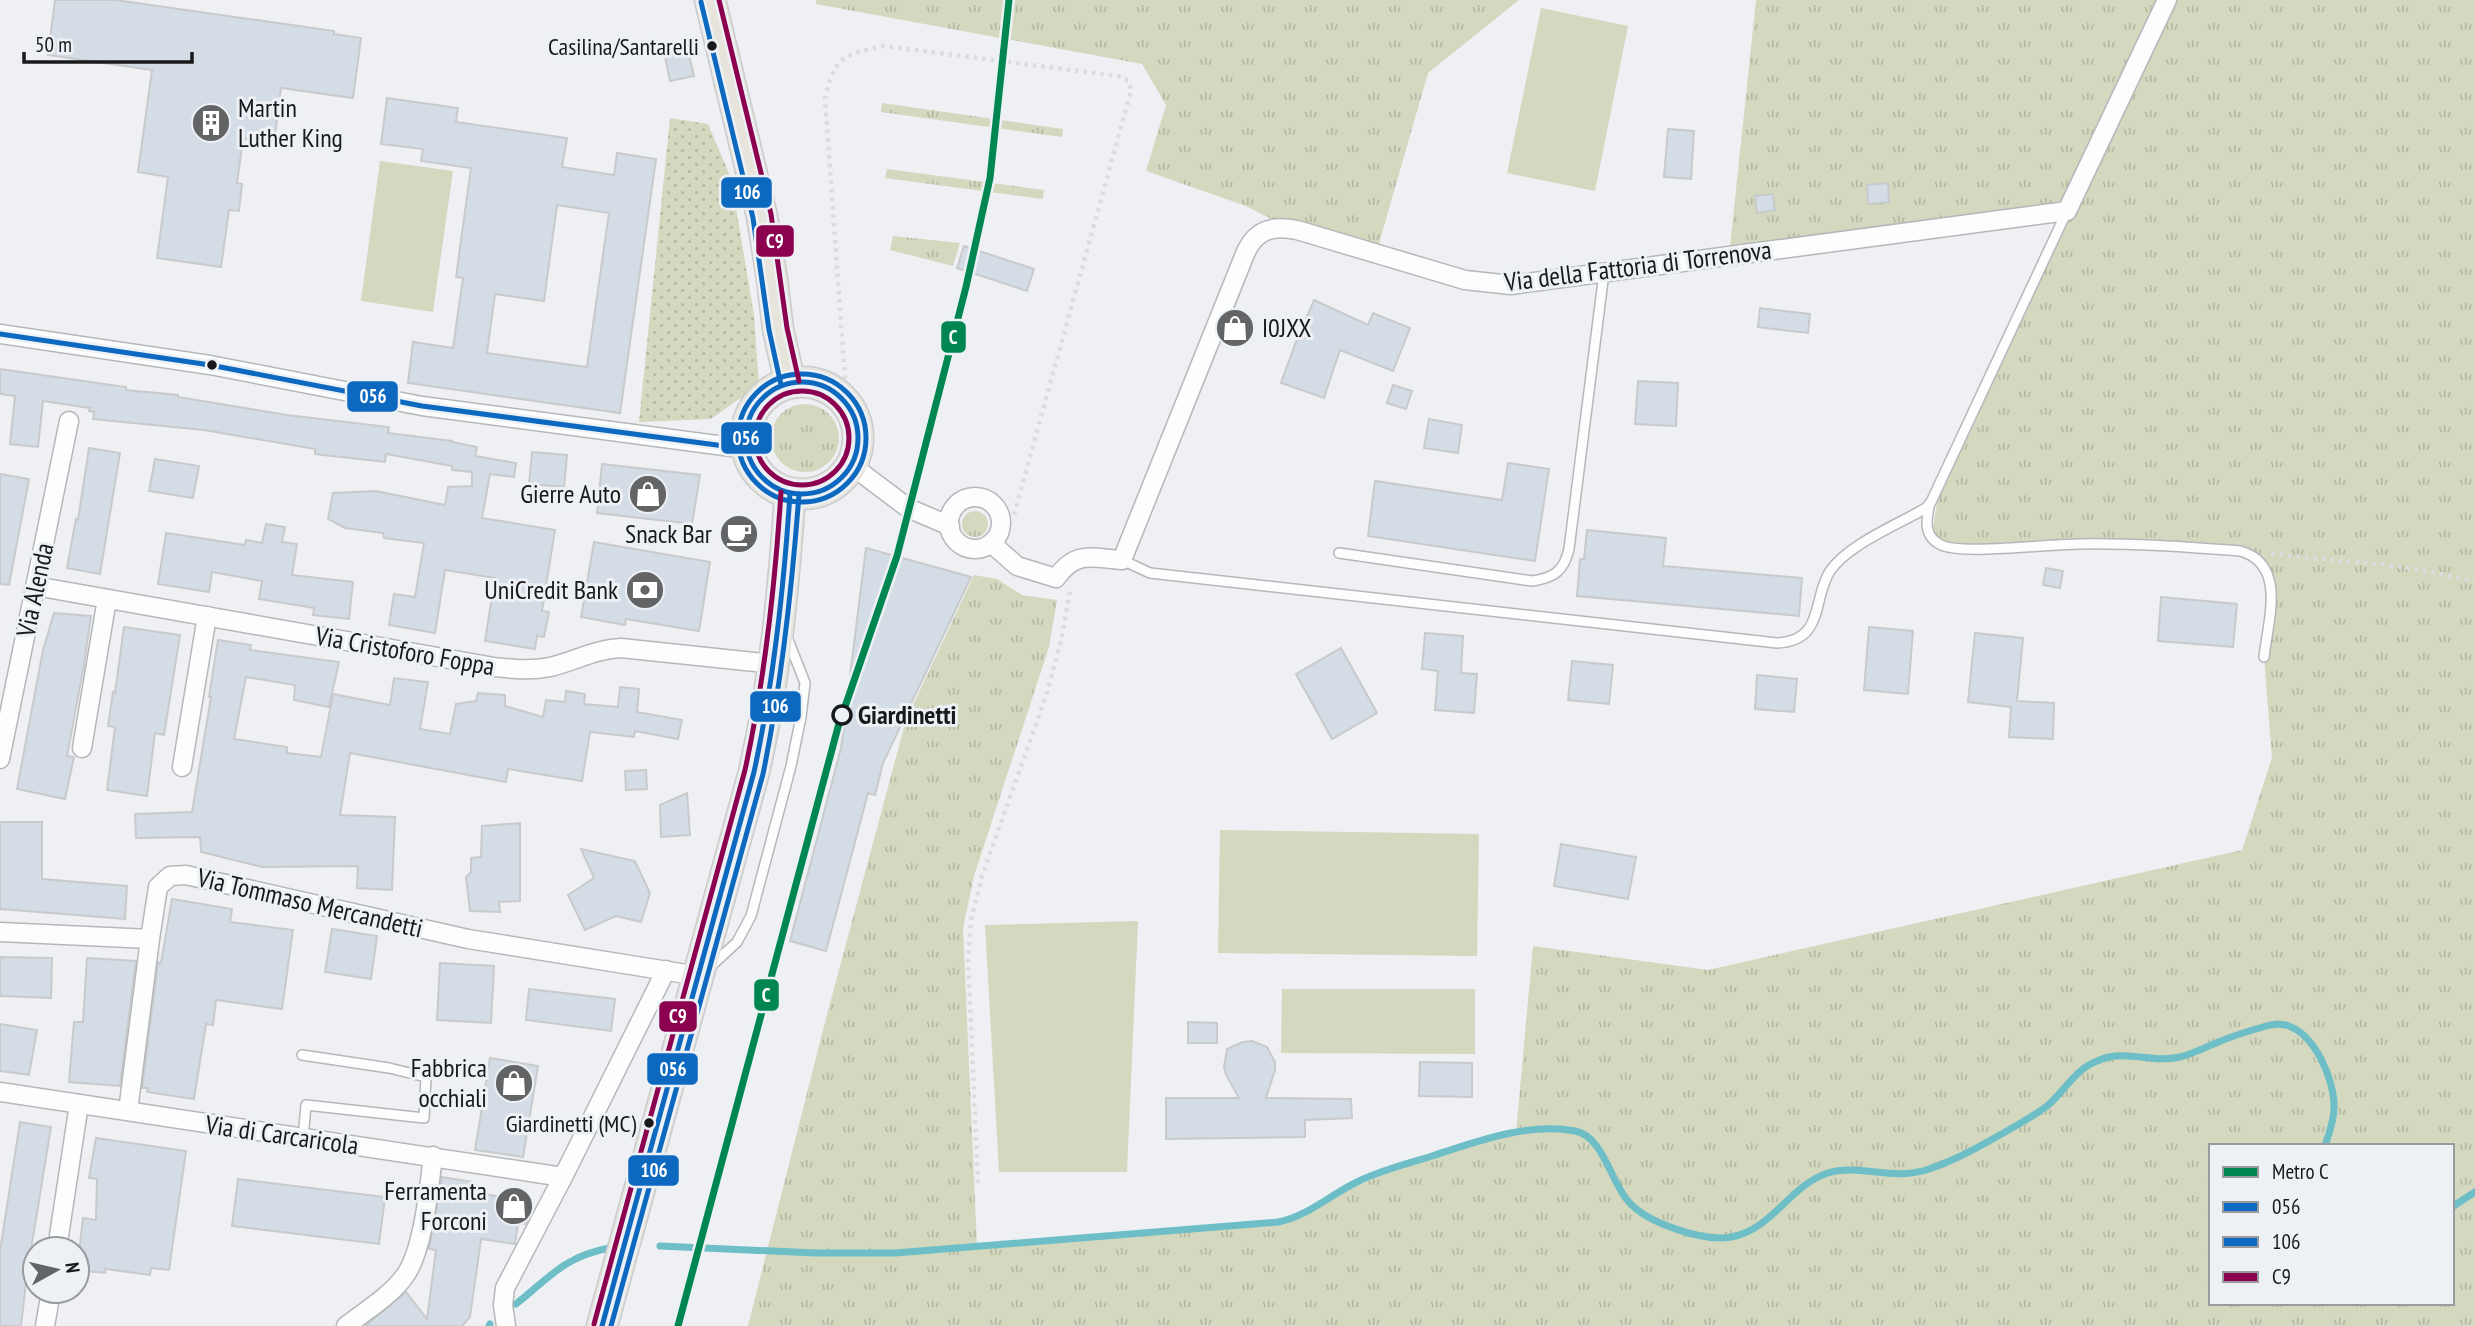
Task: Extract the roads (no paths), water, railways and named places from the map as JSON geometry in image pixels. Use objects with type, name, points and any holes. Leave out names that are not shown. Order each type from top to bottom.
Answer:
[{"type":"main road","points":[[710,0],[762,216],[778,329],[790,383]]},
{"type":"main road","points":[[808,382],[834,392],[845,403],[854,420],[857,432],[856,450],[851,465],[839,479],[824,490],[790,493],[761,477],[751,463],[746,432],[756,406],[768,393],[790,383],[808,382]]},
{"type":"main road","points":[[601,1326],[754,772],[775,664],[790,493]]},
{"type":"street","points":[[2067,211],[2167,0]]},
{"type":"street","name":"Via della Fattoria di Torrenova","points":[[1122,560],[1245,254],[1259,233],[1275,228],[1297,230],[1465,281],[1511,285],[2067,211]]},
{"type":"street","points":[[0,334],[210,365],[410,404],[747,449]]},
{"type":"street","name":"Via Alenda","points":[[0,759],[69,421]]},
{"type":"street","points":[[851,465],[908,508],[950,526]]},
{"type":"street","points":[[975,497],[988,500],[997,508],[1001,523],[997,537],[977,549],[962,545],[956,540],[950,526],[952,513],[958,503],[975,497]]},
{"type":"street","points":[[991,543],[1017,566],[1056,578],[1068,563],[1075,559],[1122,560]]},
{"type":"street","name":"Via Cristoforo Foppa","points":[[35,586],[509,669],[549,667],[599,651],[621,648],[775,664]]},
{"type":"street","points":[[82,748],[107,599]]},
{"type":"street","points":[[182,767],[206,616]]},
{"type":"street","name":"Via Tommaso Mercandetti","points":[[128,1111],[158,887],[170,876],[186,875],[468,939],[699,976]]},
{"type":"street","points":[[0,932],[150,940]]},
{"type":"street","points":[[506,1326],[503,1305],[505,1288],[666,971]]},
{"type":"street","name":"Via di Carcaricola","points":[[0,1092],[563,1177]]},
{"type":"street","points":[[59,1235],[79,1104]]},
{"type":"street","points":[[346,1326],[390,1291],[411,1266],[419,1242],[433,1156]]},
{"type":"street","points":[[45,1326],[49,1305]]},
{"type":"lane","points":[[2067,211],[1931,502],[1926,519],[1927,530],[1931,539],[1957,550],[2091,544],[2240,551],[2254,554],[2270,577],[2264,657]]},
{"type":"lane","points":[[1339,553],[1532,581],[1554,576],[1562,569],[1569,549],[1604,273]]},
{"type":"lane","points":[[1122,560],[1150,572],[1785,643],[1795,640],[1812,625],[1826,579],[1835,565],[1859,546],[1926,508],[1931,502]]},
{"type":"lane","points":[[699,976],[737,942],[751,916],[791,766],[805,683],[780,620]]},
{"type":"lane","points":[[302,1055],[389,1068],[425,1077],[425,1118],[306,1105],[303,1138]]},
{"type":"waterway","points":[[660,1246],[815,1253],[895,1253],[1278,1222],[1299,1215],[1347,1187],[1385,1171],[1502,1135],[1539,1129],[1575,1131],[1593,1141],[1622,1193],[1636,1209],[1648,1217],[1691,1234],[1731,1237],[1758,1226],[1803,1187],[1828,1173],[1852,1170],[1902,1174],[1929,1169],[1964,1154],[2040,1111],[2082,1070],[2107,1057],[2180,1057],[2236,1035],[2276,1024],[2286,1025],[2306,1038],[2327,1072],[2334,1108],[2326,1144]]},
{"type":"waterway","points":[[2454,1206],[2475,1192]]},
{"type":"waterway","points":[[516,1304],[569,1263],[609,1248]]},
{"type":"metro line","name":"C","points":[[678,1326],[838,727],[897,556],[966,287],[990,178],[1009,0]]},
{"type":"place","name":"Casilina/Santarelli","points":[[712,46]]},
{"type":"place","name":"Martin Luther King","points":[[211,123]]},
{"type":"place","name":"I0JXX","points":[[1235,328]]},
{"type":"place","name":"Gierre Auto","points":[[648,494]]},
{"type":"place","name":"Snack Bar","points":[[739,534]]},
{"type":"place","name":"UniCredit Bank","points":[[645,590]]},
{"type":"place","name":"Giardinetti","points":[[842,715]]},
{"type":"place","name":"Fabbrica occhiali","points":[[514,1083]]},
{"type":"place","name":"Giardinetti (MC)","points":[[649,1123]]},
{"type":"place","name":"Ferramenta Forconi","points":[[514,1206]]}]
